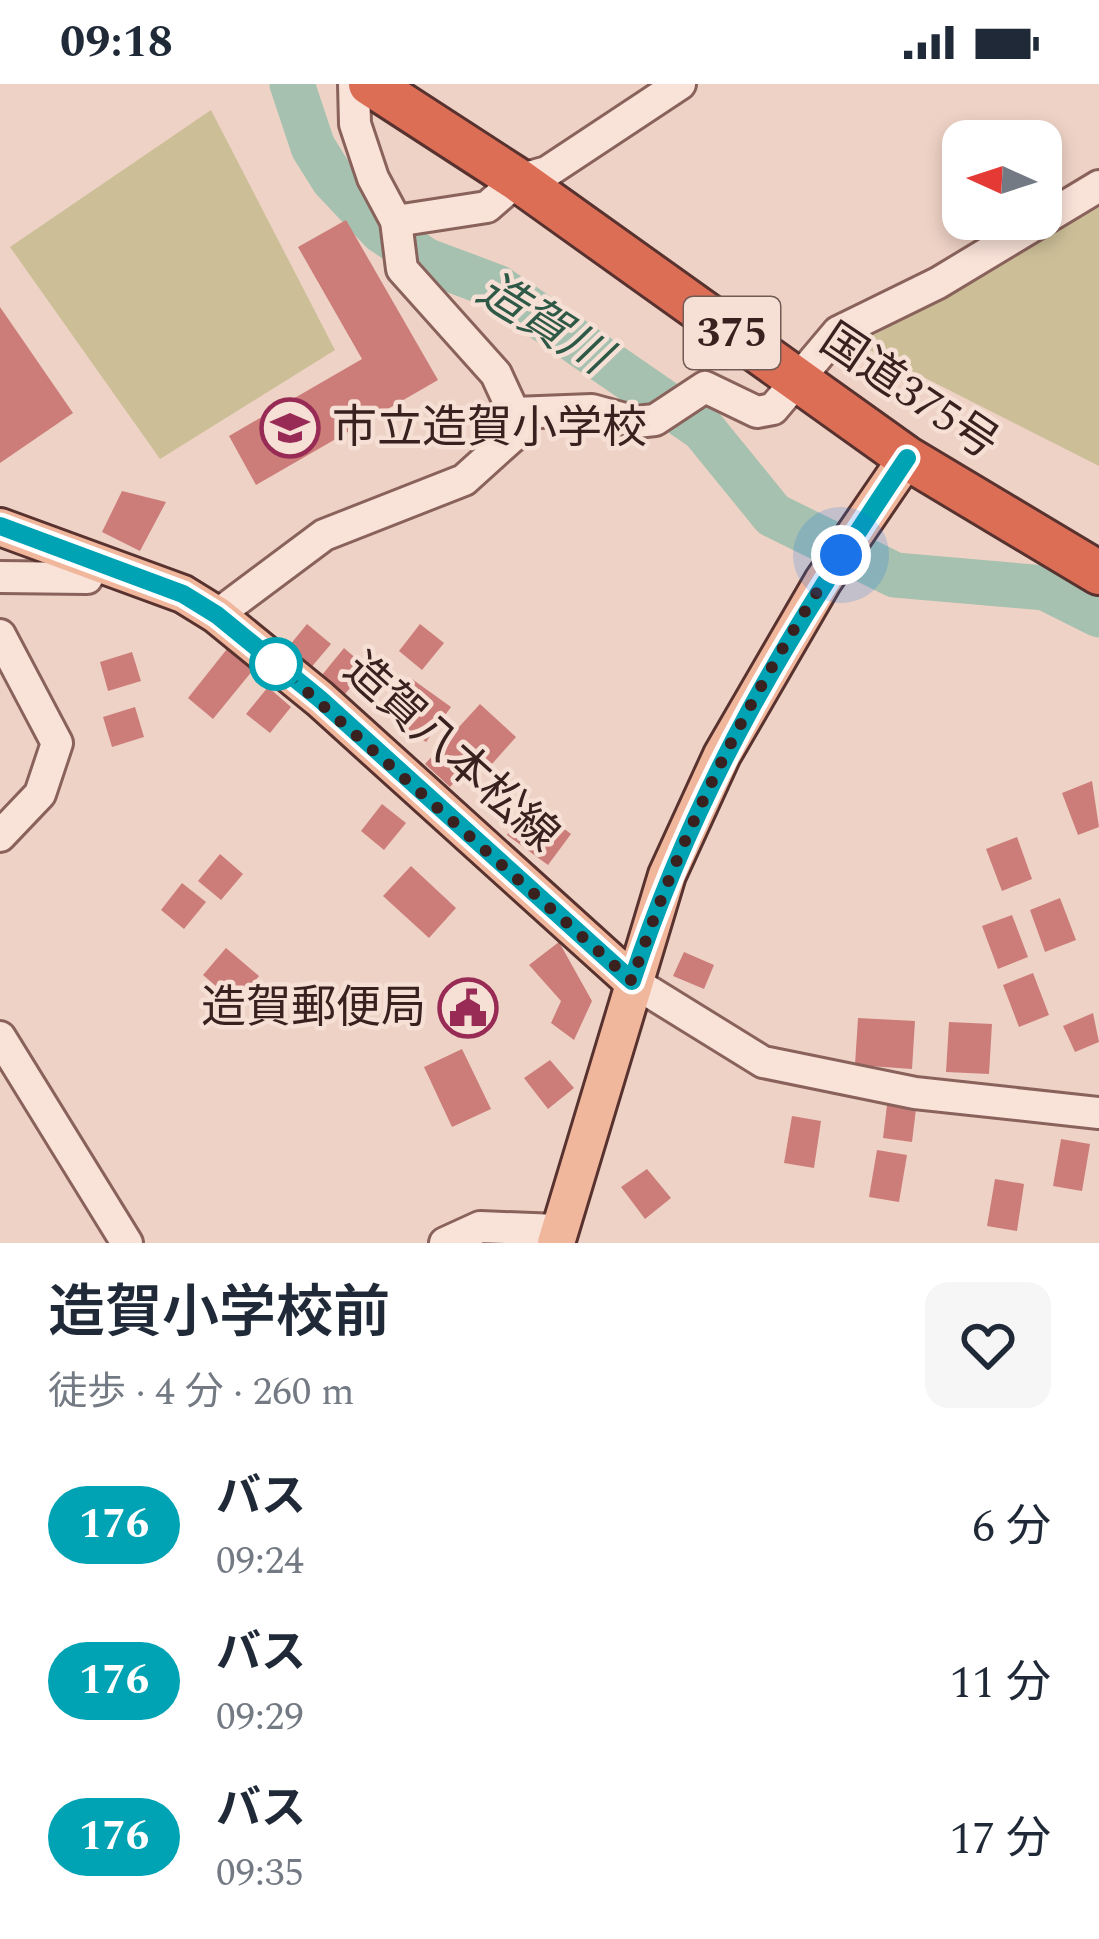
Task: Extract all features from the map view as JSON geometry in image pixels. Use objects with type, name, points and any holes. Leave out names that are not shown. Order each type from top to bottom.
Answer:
[{"type":"highway","name":"国道375号","points":[[370,84],[518,180],[907,458],[1099,573]]},
{"type":"main road","points":[[557,1236],[667,875],[722,754],[824,581],[907,458]]},
{"type":"main road","name":"造賀八本松線","points":[[0,526],[183,594],[217,615],[320,699],[632,981]]},
{"type":"street","points":[[217,615],[324,535],[464,479],[514,435],[514,413],[496,374],[402,269],[396,221],[373,178],[355,124],[354,84]]},
{"type":"street","points":[[396,221],[487,207],[518,180],[547,172],[680,84]]},
{"type":"street","points":[[514,413],[592,410],[655,420],[705,387],[757,412],[773,409],[838,332],[938,283],[1099,186]]},
{"type":"street","points":[[0,577],[87,578],[95,564]]},
{"type":"street","points":[[0,635],[57,743],[40,794],[0,836]]},
{"type":"street","points":[[632,981],[763,1062],[914,1093],[1099,1113]]},
{"type":"street","points":[[0,1037],[128,1243]]},
{"type":"street","points":[[445,1243],[480,1227],[557,1236]]},
{"type":"shaded area","points":[[211,110],[335,350],[160,459],[10,247]]},
{"type":"shaded area","points":[[1099,207],[1099,466],[858,344],[1041,240],[1062,240],[1062,228]]},
{"type":"building","points":[[346,220],[438,380],[256,485],[229,436],[362,359],[298,247]]},
{"type":"building","points":[[0,307],[73,413],[0,463]]},
{"type":"building","points":[[122,491],[166,502],[140,551],[102,532]]},
{"type":"building","points":[[307,624],[331,644],[309,670],[285,651]]},
{"type":"building","points":[[420,624],[444,643],[422,670],[399,651]]},
{"type":"building","points":[[344,648],[367,668],[345,694],[322,675]]},
{"type":"building","points":[[227,649],[253,670],[213,719],[188,698]]},
{"type":"building","points":[[132,652],[141,681],[108,691],[100,662]]},
{"type":"building","points":[[412,679],[451,707],[426,742],[387,715]]},
{"type":"building","points":[[268,687],[291,707],[270,733],[246,714]]},
{"type":"building","points":[[480,704],[516,737],[491,765],[480,755],[450,787],[425,764]]},
{"type":"building","points":[[135,707],[144,737],[112,747],[103,717]]},
{"type":"building","points":[[1092,781],[1099,827],[1078,835],[1062,793]]},
{"type":"building","points":[[530,803],[571,834],[548,865],[507,835]]},
{"type":"building","points":[[382,804],[406,823],[384,850],[361,831]]},
{"type":"building","points":[[1017,837],[1032,879],[1002,891],[986,849]]},
{"type":"building","points":[[220,854],[243,874],[221,900],[198,881]]},
{"type":"building","points":[[411,866],[456,908],[429,938],[383,896]]},
{"type":"building","points":[[182,883],[206,902],[184,929],[161,910]]},
{"type":"building","points":[[1060,898],[1076,940],[1045,952],[1030,910]]},
{"type":"building","points":[[1012,915],[1028,957],[998,969],[982,926]]},
{"type":"building","points":[[559,942],[592,1001],[574,1040],[551,1023],[561,1001],[529,965]]},
{"type":"building","points":[[226,948],[259,976],[236,1003],[203,975]]},
{"type":"building","points":[[684,952],[714,965],[704,989],[673,976]]},
{"type":"building","points":[[1033,973],[1049,1015],[1019,1027],[1003,985]]},
{"type":"building","points":[[479,992],[491,1021],[458,1038],[443,1007]]},
{"type":"building","points":[[1093,1013],[1099,1042],[1075,1052],[1063,1026]]},
{"type":"building","points":[[858,1018],[915,1021],[912,1069],[855,1065]]},
{"type":"building","points":[[949,1022],[992,1024],[989,1074],[946,1072]]},
{"type":"building","points":[[462,1049],[491,1109],[452,1127],[424,1067]]},
{"type":"building","points":[[550,1060],[574,1088],[548,1109],[524,1078]]},
{"type":"building","points":[[887,1105],[916,1109],[912,1142],[883,1138]]},
{"type":"building","points":[[792,1116],[821,1121],[814,1168],[784,1163]]},
{"type":"building","points":[[1061,1139],[1090,1144],[1082,1191],[1053,1186]]},
{"type":"building","points":[[877,1150],[907,1155],[899,1202],[869,1197]]},
{"type":"building","points":[[647,1169],[671,1198],[645,1219],[621,1187]]},
{"type":"building","points":[[995,1179],[1024,1184],[1017,1231],[987,1226]]},
{"type":"waterway","name":"造賀川","points":[[292,84],[313,147],[333,179],[382,231],[425,260],[497,287],[703,429],[773,515],[895,575],[1045,588],[1099,615]]},
{"type":"bus line","name":"176","points":[[0,526],[11,534],[183,594],[217,615],[320,699],[632,981],[667,875],[722,754],[824,581],[907,458]]},
{"type":"place","name":"市立造賀小学校","points":[[290,428]]},
{"type":"place","name":"造賀郵便局","points":[[468,1008]]},
{"type":"route","points":[[276,664],[632,981],[667,875],[722,754],[841,555]]}]
